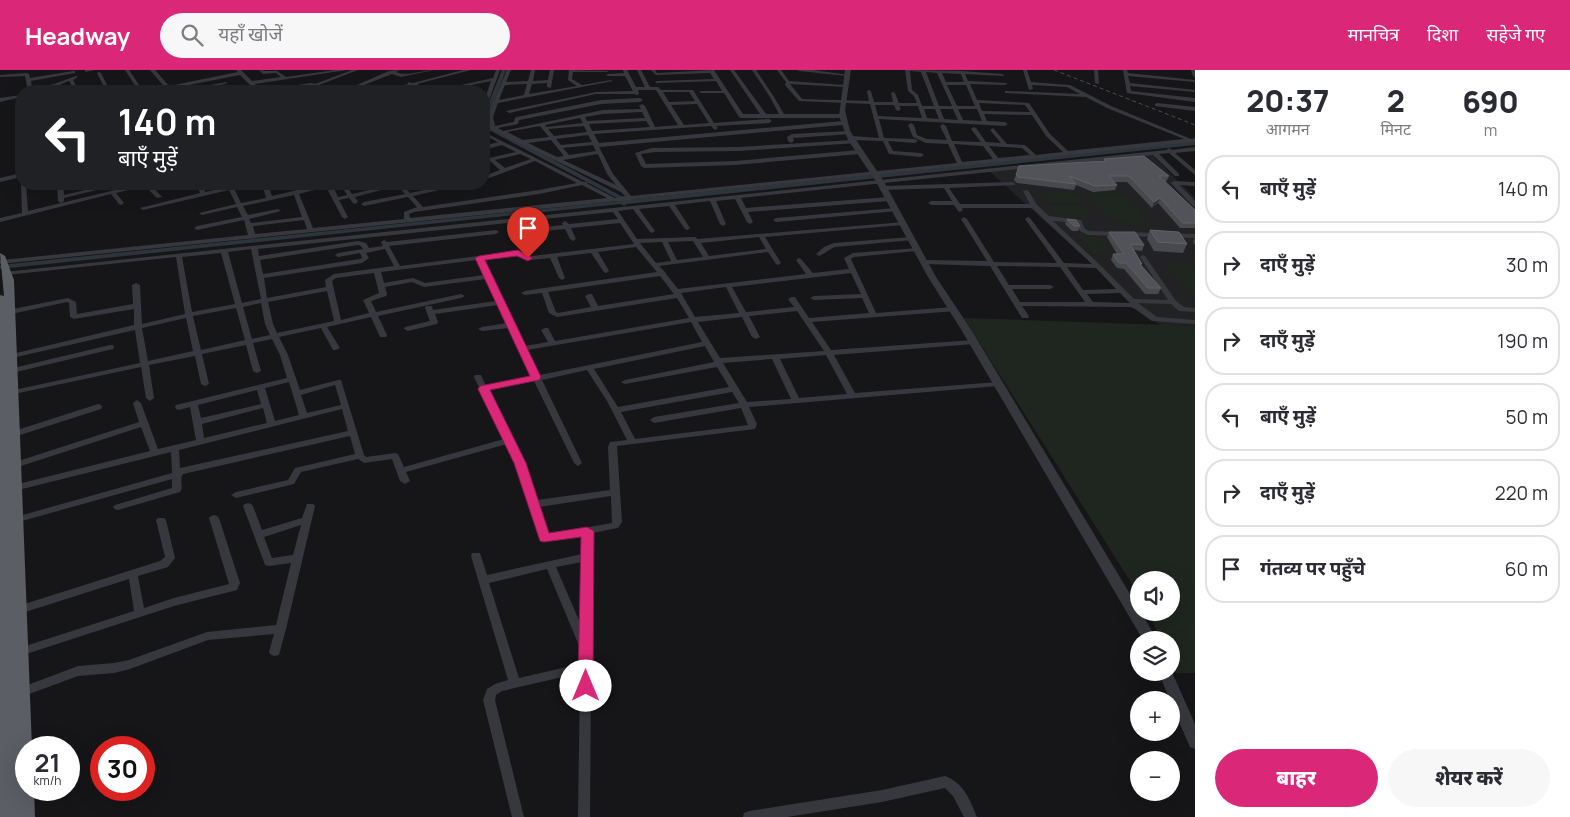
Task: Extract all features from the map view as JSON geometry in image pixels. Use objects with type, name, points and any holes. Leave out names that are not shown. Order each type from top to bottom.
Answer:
[{"type":"highway","points":[[3,267],[11,312],[5,362]]},
{"type":"highway","points":[[0,298],[5,362],[9,489],[7,817]]},
{"type":"highway","points":[[5,394],[14,434],[15,465],[9,489],[15,520],[25,817]]},
{"type":"street","points":[[136,70],[127,71],[137,85]]},
{"type":"street","points":[[153,71],[162,70]]},
{"type":"street","points":[[218,70],[225,83],[218,85]]},
{"type":"street","points":[[260,70],[265,73],[277,72],[284,77]]},
{"type":"street","points":[[291,70],[297,76]]},
{"type":"street","points":[[182,85],[240,72],[253,85],[284,77],[345,70]]},
{"type":"street","points":[[320,85],[356,70]]},
{"type":"street","points":[[360,85],[398,70]]},
{"type":"street","points":[[392,72],[401,76],[432,70]]},
{"type":"street","points":[[403,85],[469,70]]},
{"type":"street","points":[[490,92],[498,70]]},
{"type":"street","points":[[490,117],[509,70]]},
{"type":"street","points":[[526,97],[533,70]]},
{"type":"street","points":[[552,70],[549,86],[556,101]]},
{"type":"street","points":[[581,86],[570,80],[571,70],[626,72],[653,129]]},
{"type":"street","points":[[588,70],[588,76],[597,84]]},
{"type":"street","points":[[639,70],[648,88]]},
{"type":"street","points":[[653,70],[656,74],[711,71],[739,116],[767,118]]},
{"type":"street","points":[[732,70],[767,118],[770,132]]},
{"type":"street","points":[[754,70],[782,116]]},
{"type":"street","points":[[779,70],[788,82],[787,84],[801,100],[896,104],[938,108],[955,107],[1035,114]]},
{"type":"street","points":[[799,70],[848,72],[842,102],[843,120],[852,137],[878,179],[910,239],[974,342],[1145,631]]},
{"type":"street","points":[[925,119],[916,95],[910,91],[908,70],[1001,72],[1011,103]]},
{"type":"street","points":[[923,70],[942,123],[960,164]]},
{"type":"street","points":[[1025,70],[1033,94]]},
{"type":"street","points":[[1096,70],[1097,82]]},
{"type":"street","points":[[1159,70],[1160,78]]},
{"type":"street","points":[[1193,70],[1195,76]]},
{"type":"street","points":[[87,71],[96,71],[104,85]]},
{"type":"street","points":[[153,71],[165,85]]},
{"type":"street","points":[[958,71],[967,83],[985,122]]},
{"type":"street","points":[[0,76],[16,72],[27,74],[28,85]]},
{"type":"street","points":[[460,72],[475,82]]},
{"type":"street","points":[[607,72],[616,93]]},
{"type":"street","points":[[940,72],[961,121]]},
{"type":"street","points":[[1195,81],[1125,72],[1128,91],[1195,100]]},
{"type":"street","points":[[27,80],[75,75],[55,85]]},
{"type":"street","points":[[439,76],[448,85]]},
{"type":"street","points":[[1050,76],[1053,84]]},
{"type":"street","points":[[70,79],[74,85]]},
{"type":"street","points":[[465,85],[495,79]]},
{"type":"street","points":[[657,82],[717,80]]},
{"type":"street","points":[[503,84],[550,81]]},
{"type":"street","points":[[496,102],[611,81]]},
{"type":"street","points":[[788,82],[844,86]]},
{"type":"street","points":[[409,83],[414,85]]},
{"type":"street","points":[[944,83],[1005,84]]},
{"type":"street","points":[[1030,83],[1068,86],[1085,96],[1193,140]]},
{"type":"street","points":[[1128,84],[1195,91]]},
{"type":"street","points":[[509,110],[599,93],[657,88],[682,127]]},
{"type":"street","points":[[660,91],[690,91],[720,135]]},
{"type":"street","points":[[869,91],[883,140],[891,153],[921,155]]},
{"type":"street","points":[[701,92],[724,92]]},
{"type":"street","points":[[1007,92],[1085,96]]},
{"type":"street","points":[[893,93],[900,118]]},
{"type":"street","points":[[0,100],[15,97]]},
{"type":"street","points":[[565,99],[576,108]]},
{"type":"street","points":[[490,129],[515,123],[517,119],[604,102],[640,100]]},
{"type":"street","points":[[799,108],[801,100]]},
{"type":"street","points":[[815,109],[817,101]]},
{"type":"street","points":[[976,101],[1027,104],[1048,134],[1067,153]]},
{"type":"street","points":[[668,104],[698,102]]},
{"type":"street","points":[[1157,105],[1195,109]]},
{"type":"street","points":[[501,132],[609,111],[644,110]]},
{"type":"street","points":[[582,116],[610,174],[624,198]]},
{"type":"street","points":[[522,142],[590,133],[713,125],[782,116],[843,120]]},
{"type":"street","points":[[876,117],[925,119],[942,123],[961,121],[1005,124]]},
{"type":"street","points":[[547,128],[585,123],[648,119]]},
{"type":"street","points":[[562,146],[720,135],[750,136],[843,120]]},
{"type":"street","points":[[541,124],[547,128],[562,146],[568,157]]},
{"type":"street","points":[[911,125],[924,162]]},
{"type":"street","points":[[974,129],[997,161]]},
{"type":"street","points":[[490,130],[501,132],[556,159],[624,198]]},
{"type":"street","points":[[993,130],[1005,145]]},
{"type":"street","points":[[490,133],[502,143],[585,183],[624,198]]},
{"type":"street","points":[[791,141],[790,137],[792,136],[852,137],[1025,146],[1036,157]]},
{"type":"street","points":[[852,137],[710,150],[638,153],[642,166],[658,166],[860,152]]},
{"type":"street","points":[[3,267],[252,237],[624,198],[663,200],[712,199],[785,192],[878,179],[960,164],[1160,145],[1193,140]]},
{"type":"street","points":[[648,141],[658,166]]},
{"type":"street","points":[[490,146],[502,143]]},
{"type":"street","points":[[1160,145],[1172,152],[1195,173]]},
{"type":"street","points":[[3,267],[179,256],[614,210],[663,200],[1195,149]]},
{"type":"street","points":[[710,150],[720,163]]},
{"type":"street","points":[[491,159],[521,152]]},
{"type":"street","points":[[556,159],[600,152]]},
{"type":"street","points":[[1172,152],[1195,156]]},
{"type":"street","points":[[1154,154],[1177,175]]},
{"type":"street","points":[[491,159],[505,171]]},
{"type":"street","points":[[490,176],[536,159]]},
{"type":"street","points":[[1186,165],[1195,165]]},
{"type":"street","points":[[0,180],[15,176]]},
{"type":"street","points":[[878,179],[946,187],[1013,184]]},
{"type":"street","points":[[407,222],[406,212],[585,183]]},
{"type":"street","points":[[1195,184],[1174,183],[1195,205]]},
{"type":"street","points":[[946,187],[1025,316]]},
{"type":"street","points":[[23,190],[25,214]]},
{"type":"street","points":[[60,190],[60,205]]},
{"type":"street","points":[[61,197],[92,190]]},
{"type":"street","points":[[0,220],[121,190]]},
{"type":"street","points":[[153,190],[159,197]]},
{"type":"street","points":[[202,190],[203,195]]},
{"type":"street","points":[[143,208],[218,190]]},
{"type":"street","points":[[232,190],[252,237]]},
{"type":"street","points":[[267,190],[269,198]]},
{"type":"street","points":[[202,213],[269,198],[295,190]]},
{"type":"street","points":[[298,190],[311,231]]},
{"type":"street","points":[[332,190],[345,217]]},
{"type":"street","points":[[347,190],[355,202]]},
{"type":"street","points":[[336,199],[382,190]]},
{"type":"street","points":[[405,190],[422,209]]},
{"type":"street","points":[[364,204],[411,196],[431,190]]},
{"type":"street","points":[[1026,191],[1034,206],[1098,266],[1135,304],[1155,319],[1195,322]]},
{"type":"street","points":[[112,192],[121,203]]},
{"type":"street","points":[[785,192],[794,207]]},
{"type":"street","points":[[737,197],[750,222]]},
{"type":"street","points":[[712,199],[723,224]]},
{"type":"street","points":[[743,210],[889,199]]},
{"type":"street","points":[[663,200],[687,228]]},
{"type":"street","points":[[477,202],[480,214]]},
{"type":"street","points":[[931,203],[960,210],[1034,206]]},
{"type":"street","points":[[634,207],[652,230]]},
{"type":"street","points":[[478,377],[509,441],[534,504],[544,538],[615,526],[617,522],[616,492],[612,447],[618,443],[749,428],[753,424],[677,294],[663,273],[636,243],[614,210]]},
{"type":"street","points":[[776,220],[895,210]]},
{"type":"street","points":[[247,222],[278,211]]},
{"type":"street","points":[[559,215],[573,239]]},
{"type":"street","points":[[197,228],[306,218]]},
{"type":"street","points":[[1046,218],[1079,221],[1082,230],[1088,233],[1195,236]]},
{"type":"street","points":[[519,219],[532,243]]},
{"type":"street","points":[[1028,219],[1091,305]]},
{"type":"street","points":[[534,230],[621,221]]},
{"type":"street","points":[[330,278],[518,253],[528,258],[664,240],[693,239],[696,241],[902,223]]},
{"type":"street","points":[[420,230],[424,240]]},
{"type":"street","points":[[338,255],[424,240],[496,232]]},
{"type":"street","points":[[378,234],[398,268]]},
{"type":"street","points":[[761,236],[778,263]]},
{"type":"street","points":[[819,254],[826,248],[834,245],[910,239]]},
{"type":"street","points":[[664,240],[675,262]]},
{"type":"street","points":[[696,241],[707,258]]},
{"type":"street","points":[[257,258],[358,243],[364,244],[365,251],[364,260],[259,277]]},
{"type":"street","points":[[254,247],[263,301],[274,336],[293,378],[304,416]]},
{"type":"street","points":[[874,315],[847,258],[849,256],[916,249]]},
{"type":"street","points":[[593,250],[606,271]]},
{"type":"street","points":[[654,265],[770,250]]},
{"type":"street","points":[[224,251],[257,371]]},
{"type":"street","points":[[179,256],[189,315],[205,384]]},
{"type":"street","points":[[553,256],[562,278]]},
{"type":"street","points":[[1144,257],[1173,302],[1182,309],[1195,310]]},
{"type":"street","points":[[479,258],[578,463]]},
{"type":"street","points":[[800,260],[811,276]]},
{"type":"street","points":[[924,262],[1098,266]]},
{"type":"street","points":[[323,267],[325,273],[330,278],[330,288],[338,323]]},
{"type":"street","points":[[377,271],[382,295],[367,299],[383,335]]},
{"type":"street","points":[[544,290],[555,314],[596,309],[728,285],[852,271]]},
{"type":"street","points":[[526,293],[663,273]]},
{"type":"street","points":[[381,285],[413,280],[424,285],[488,277]]},
{"type":"street","points":[[136,285],[138,326],[150,398]]},
{"type":"street","points":[[728,285],[756,337]]},
{"type":"street","points":[[1006,287],[1050,288]]},
{"type":"street","points":[[5,362],[138,326],[330,288]]},
{"type":"street","points":[[1081,292],[1121,291]]},
{"type":"street","points":[[5,394],[145,366],[461,296]]},
{"type":"street","points":[[589,296],[596,309]]},
{"type":"street","points":[[814,298],[865,296]]},
{"type":"street","points":[[792,299],[828,351],[852,396]]},
{"type":"street","points":[[11,312],[68,300],[72,302],[74,317],[137,306]]},
{"type":"street","points":[[1018,304],[1091,305],[1173,302]]},
{"type":"street","points":[[431,312],[500,303]]},
{"type":"street","points":[[408,329],[434,322],[426,304]]},
{"type":"street","points":[[522,349],[692,320],[800,309]]},
{"type":"street","points":[[806,320],[953,310]]},
{"type":"street","points":[[482,329],[511,325]]},
{"type":"street","points":[[323,326],[336,348]]},
{"type":"street","points":[[545,330],[552,343]]},
{"type":"street","points":[[625,382],[718,362],[828,351],[974,342]]},
{"type":"street","points":[[484,389],[707,343]]},
{"type":"street","points":[[5,362],[110,347]]},
{"type":"street","points":[[775,357],[796,401]]},
{"type":"street","points":[[589,367],[616,410],[632,441]]},
{"type":"street","points":[[179,407],[293,378]]},
{"type":"street","points":[[298,393],[338,382],[360,456],[364,460],[395,456],[405,481]]},
{"type":"street","points":[[654,420],[744,406],[998,384]]},
{"type":"street","points":[[260,386],[272,424]]},
{"type":"street","points":[[616,410],[734,389]]},
{"type":"street","points":[[137,403],[155,453]]},
{"type":"street","points":[[194,403],[200,441]]},
{"type":"street","points":[[197,422],[266,405]]},
{"type":"street","points":[[9,489],[345,406]]},
{"type":"street","points":[[14,434],[98,407]]},
{"type":"street","points":[[15,465],[144,423]]},
{"type":"street","points":[[15,520],[178,473],[353,433]]},
{"type":"street","points":[[402,470],[509,441]]},
{"type":"street","points":[[118,507],[173,492],[178,487],[175,448]]},
{"type":"street","points":[[236,495],[291,482],[298,470],[360,456]]},
{"type":"street","points":[[534,504],[616,492]]},
{"type":"street","points":[[248,506],[268,562],[298,558]]},
{"type":"street","points":[[275,652],[310,506]]},
{"type":"street","points":[[20,652],[235,585],[214,518]]},
{"type":"street","points":[[19,610],[164,564],[170,558],[161,520]]},
{"type":"street","points":[[258,535],[307,520]]},
{"type":"street","points":[[584,817],[587,531]]},
{"type":"street","points":[[476,556],[515,683]]},
{"type":"street","points":[[484,580],[586,557]]},
{"type":"street","points":[[550,565],[586,650]]},
{"type":"street","points":[[133,574],[140,614]]},
{"type":"street","points":[[21,692],[78,671],[114,668],[130,664],[207,636],[281,629]]},
{"type":"street","points":[[518,817],[489,700],[491,692],[499,687],[586,667]]},
{"type":"street","points":[[1168,681],[1195,742]]},
{"type":"street","points":[[749,817],[796,813],[945,782],[952,784],[957,790],[971,817]]},
{"type":"shaded area","points":[[1151,154],[1195,198],[1195,326],[1160,325],[989,171]]},
{"type":"shaded area","points":[[1038,192],[1076,193],[1084,204],[1046,203]]},
{"type":"shaded area","points":[[1087,193],[1123,194],[1155,229],[1109,220]]},
{"type":"shaded area","points":[[1049,205],[1085,206],[1094,218],[1058,217]]},
{"type":"shaded area","points":[[1077,234],[1096,237],[1113,254],[1093,253]]},
{"type":"shaded area","points":[[1162,261],[1195,265],[1195,299]]},
{"type":"shaded area","points":[[964,318],[1195,326],[1195,673],[1180,673],[1180,631],[1157,631],[1152,621],[1180,621],[1180,571],[1130,571],[1130,581]]},
{"type":"building","points":[[1144,156],[1169,176],[1159,176],[1195,210],[1195,223],[1183,223],[1160,198],[1154,202],[1129,176],[1109,176],[1117,185],[1095,186],[1069,176],[1076,184],[1018,177],[1016,175],[1019,166],[1106,161],[1104,159]]},
{"type":"building","points":[[1067,219],[1076,220],[1080,226],[1074,226]]},
{"type":"building","points":[[1150,230],[1179,232],[1187,244],[1158,242]]},
{"type":"building","points":[[1109,232],[1135,232],[1144,245],[1130,244],[1142,264],[1139,263],[1161,288],[1148,288],[1126,263],[1119,263],[1113,254],[1124,254]]},
{"type":"waterway","points":[[490,105],[504,70]]},
{"type":"waterway","points":[[490,129],[619,197],[623,202]]},
{"type":"waterway","points":[[623,202],[1195,143]]},
{"type":"waterway","points":[[0,267],[623,202]]},
{"type":"railway","points":[[1054,70],[1195,125]]},
{"type":"route","points":[[528,258],[518,253],[479,258],[536,377],[484,389],[520,463],[544,538],[587,531],[586,686]]}]
